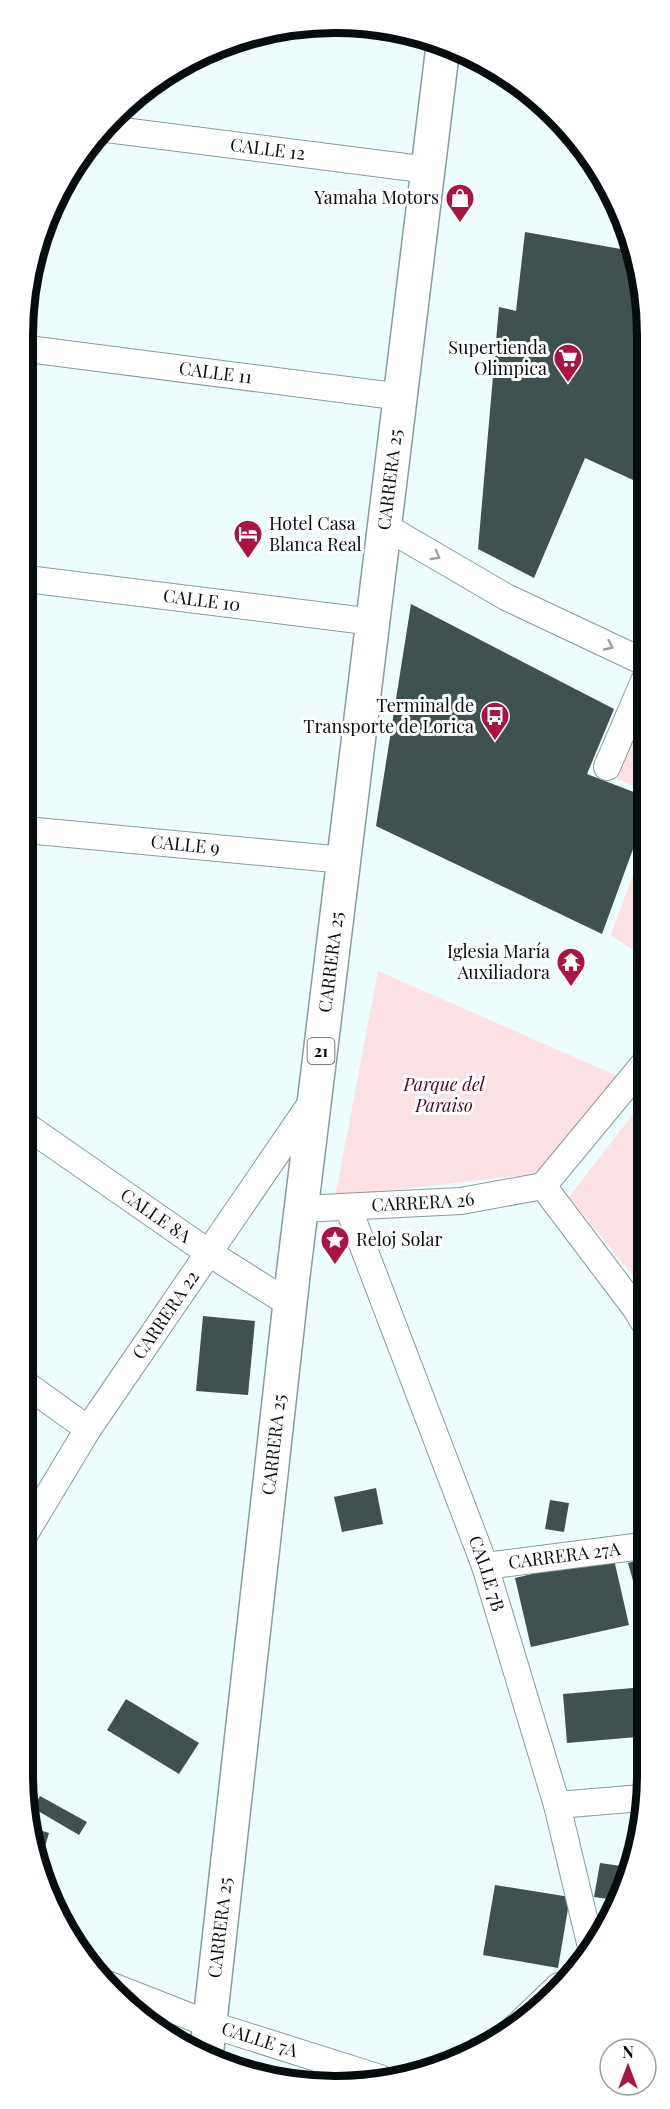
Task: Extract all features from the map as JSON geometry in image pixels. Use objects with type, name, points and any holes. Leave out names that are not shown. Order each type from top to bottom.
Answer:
[{"type":"main road","name":"CARRERA 25","points":[[207,2048],[301,1209],[442,53]]},
{"type":"street","name":"CALLE 12","points":[[113,130],[429,170]]},
{"type":"street","name":"CALLE 11","points":[[33,350],[402,397]]},
{"type":"street","points":[[386,527],[506,597],[637,659]]},
{"type":"street","name":"CALLE 10","points":[[33,580],[374,622]]},
{"type":"street","points":[[607,767],[637,697]]},
{"type":"street","name":"CALLE 9","points":[[33,831],[344,860]]},
{"type":"street","points":[[637,1072],[543,1186],[637,1311]]},
{"type":"street","name":"CARRERA 22","points":[[33,1520],[88,1429],[315,1099]]},
{"type":"street","name":"CALLE 8A","points":[[33,1131],[209,1252],[290,1304]]},
{"type":"street","name":"CARRERA 26","points":[[301,1209],[461,1201],[543,1186]]},
{"type":"street","name":"CALLE 7B","points":[[348,1207],[485,1566],[557,1805],[589,1938]]},
{"type":"street","points":[[33,1389],[88,1429]]},
{"type":"street","name":"CARRERA 27A","points":[[485,1566],[637,1547]]},
{"type":"street","points":[[557,1805],[636,1799]]},
{"type":"street","name":"CALLE 7A","points":[[124,1991],[209,2024],[367,2074]]},
{"type":"green space","points":[[637,729],[637,788],[617,779]]},
{"type":"green space","points":[[637,863],[637,953],[611,935]]},
{"type":"green space","name":"Parque del Paraiso","points":[[378,971],[620,1077],[539,1173],[335,1197]]},
{"type":"green space","points":[[637,1109],[637,1281],[569,1197]]},
{"type":"building","name":"Supertienda Olimpica","points":[[525,232],[625,250],[636,315],[637,482],[585,458],[534,578],[478,549],[499,307],[516,311]]},
{"type":"building","name":"Terminal de Transporte de Lorica","points":[[411,604],[614,709],[587,774],[637,793],[637,838],[602,934],[376,826]]},
{"type":"building","points":[[203,1316],[255,1321],[248,1395],[196,1391]]},
{"type":"building","points":[[376,1488],[383,1524],[342,1532],[334,1497]]},
{"type":"building","points":[[550,1500],[569,1503],[564,1532],[545,1529]]},
{"type":"building","points":[[613,1555],[629,1625],[531,1647],[515,1578]]},
{"type":"building","points":[[637,1560],[637,1595],[628,1563]]},
{"type":"building","points":[[633,1688],[637,1737],[567,1743],[563,1694]]},
{"type":"building","points":[[126,1699],[199,1743],[179,1774],[107,1730]]},
{"type":"building","points":[[40,1796],[87,1822],[79,1835],[36,1810],[35,1804]]},
{"type":"building","points":[[39,1830],[49,1833],[43,1853]]},
{"type":"building","points":[[600,1863],[623,1866],[610,1899],[594,1897]]},
{"type":"building","points":[[495,1885],[570,1897],[558,1968],[483,1955]]},
{"type":"place","name":"Yamaha Motors","points":[[460,224]]},
{"type":"place","name":"Supertienda Olimpica","points":[[568,384]]},
{"type":"place","name":"Hotel Casa Blanca Real","points":[[248,560]]},
{"type":"place","name":"Terminal de Transporte de Lorica","points":[[495,742]]},
{"type":"place","name":"Iglesia María Auxiliadora","points":[[571,988]]},
{"type":"place","name":"Reloj Solar","points":[[335,1266]]}]
